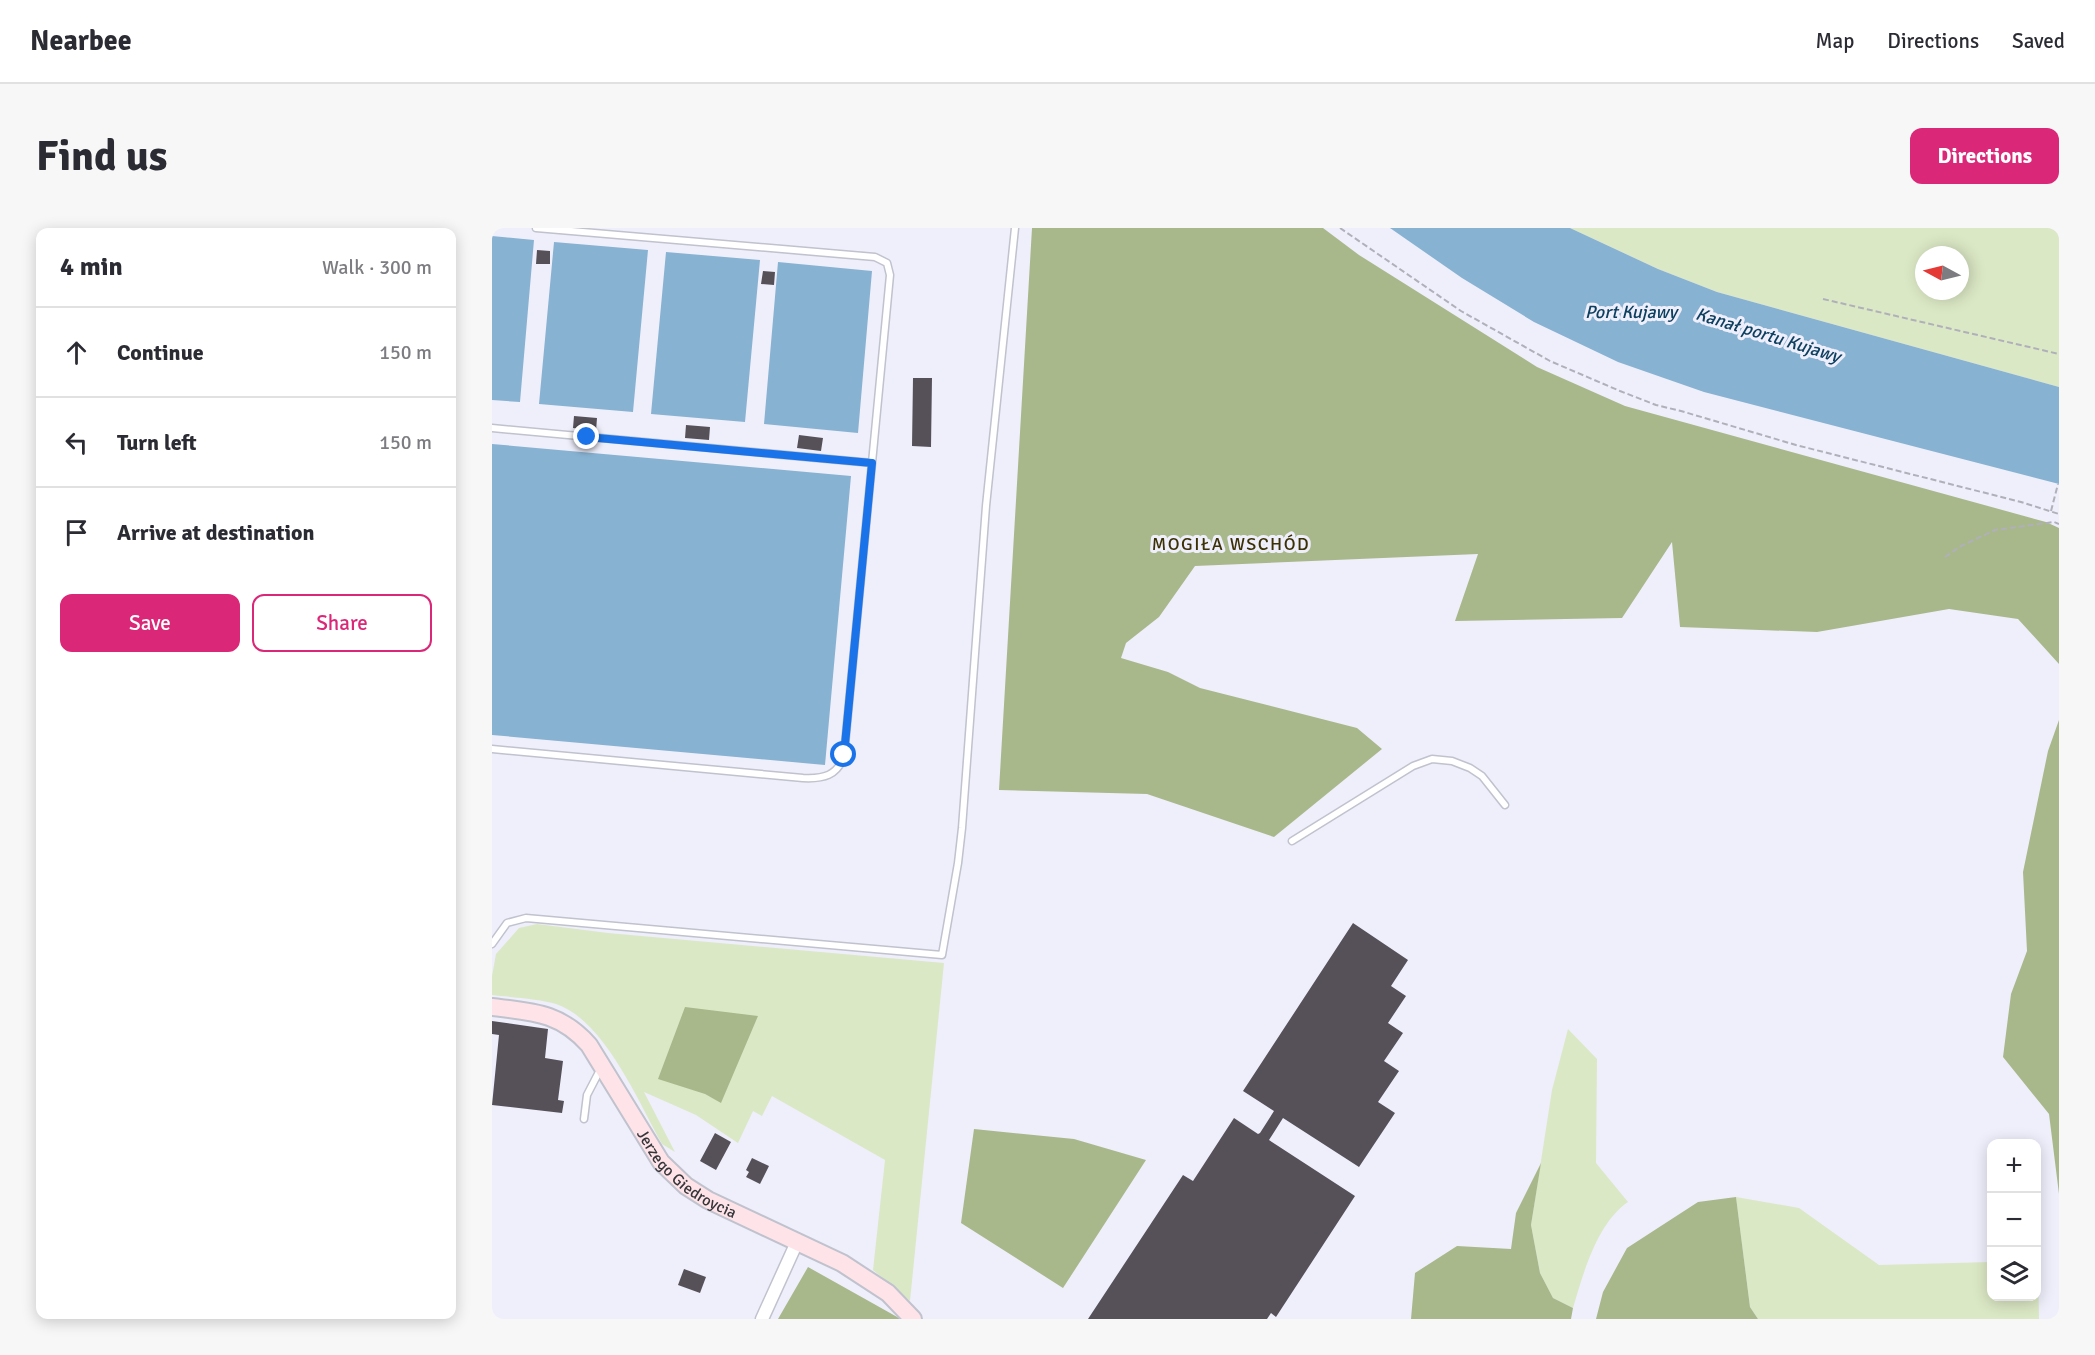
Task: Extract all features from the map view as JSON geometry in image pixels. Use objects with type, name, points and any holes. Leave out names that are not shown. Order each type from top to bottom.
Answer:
[{"type":"street","name":"Jerzego Giedroycia","points":[[492,1007],[536,1012],[564,1023],[581,1036],[661,1162],[686,1186],[708,1200],[842,1263],[888,1293],[913,1319]]},
{"type":"street","points":[[762,1319],[797,1242]]},
{"type":"lane","points":[[492,749],[803,778],[824,778],[832,774],[842,763],[890,275],[889,268],[882,259],[536,228]]},
{"type":"lane","points":[[492,944],[507,923],[526,918],[942,955],[962,828],[986,506],[1015,228]]},
{"type":"lane","points":[[492,428],[872,463]]},
{"type":"lane","points":[[1292,841],[1413,766],[1432,759],[1452,761],[1470,768],[1482,776],[1505,805]]},
{"type":"lane","points":[[584,1119],[587,1095],[602,1066]]},
{"type":"path","points":[[1340,228],[1471,317],[1540,356],[1620,392],[1656,405],[1796,446],[2059,514]]},
{"type":"path","points":[[1823,299],[2059,354]]},
{"type":"path","points":[[2051,511],[2058,484]]},
{"type":"path","points":[[1945,557],[1961,546],[1995,530],[2054,522],[2059,524]]},
{"type":"green space","points":[[1032,228],[1323,228],[1359,255],[1537,367],[1625,406],[2046,522],[2059,528],[2059,664],[2018,619],[1949,609],[1817,632],[1680,627],[1672,542],[1622,618],[1455,621],[1478,554],[1195,566],[1159,617],[1126,643],[1121,658],[1168,672],[1200,688],[1357,728],[1382,749],[1274,837],[1147,794],[999,790]]},
{"type":"green space","points":[[1570,228],[2059,228],[2059,387],[1717,292],[1658,269]]},
{"type":"green space","points":[[2059,720],[2059,1194],[2049,1114],[2003,1057],[2011,994],[2027,951],[2023,872],[2048,751]]},
{"type":"green space","points":[[537,924],[608,933],[944,963],[910,1301],[873,1270],[885,1160],[772,1096],[762,1116],[753,1111],[738,1143],[696,1115],[644,1092],[675,1152],[662,1144],[618,1064],[589,1027],[573,1013],[556,1004],[534,999],[492,995],[492,976],[496,954],[519,928]],"holes":[[[757,1016],[721,1102],[705,1094]]]},
{"type":"green space","points":[[685,1007],[758,1016],[721,1103],[705,1094],[658,1079]]},
{"type":"green space","points":[[1568,1029],[1597,1059],[1596,1163],[1628,1202],[1617,1211],[1600,1236],[1587,1265],[1573,1308],[1553,1298],[1540,1273],[1531,1225],[1552,1090]]},
{"type":"green space","points":[[974,1129],[1074,1139],[1146,1160],[1063,1288],[961,1223]]},
{"type":"green space","points":[[1541,1163],[1531,1225],[1540,1273],[1553,1298],[1573,1308],[1571,1319],[1411,1319],[1415,1273],[1457,1246],[1511,1249],[1516,1213]]},
{"type":"green space","points":[[1736,1197],[1799,1208],[1879,1265],[1987,1262],[1987,1301],[2039,1301],[2039,1319],[1758,1319],[1750,1307]]},
{"type":"green space","points":[[1736,1197],[1750,1307],[1758,1319],[1596,1319],[1603,1292],[1627,1248],[1698,1202]]},
{"type":"green space","points":[[808,1267],[899,1318],[899,1319],[778,1319]]},
{"type":"water","name":"Port Kujawy","points":[[1390,228],[1570,228],[1658,269],[1717,292],[2059,387],[2059,484],[1704,392],[1618,362],[1534,322],[1462,278]]},
{"type":"water","points":[[492,236],[534,240],[520,402],[492,400]]},
{"type":"water","points":[[554,242],[648,250],[633,412],[539,404]]},
{"type":"water","points":[[666,252],[760,260],[745,422],[651,414]]},
{"type":"water","points":[[778,262],[872,271],[858,433],[764,424]]},
{"type":"water","points":[[492,444],[851,476],[825,765],[492,735]]},
{"type":"building","points":[[537,250],[550,251],[550,264],[536,264]]},
{"type":"building","points":[[763,271],[775,272],[774,285],[761,284]]},
{"type":"building","points":[[913,378],[932,378],[931,447],[912,446]]},
{"type":"building","points":[[574,416],[597,418],[596,431],[573,428]]},
{"type":"building","points":[[686,425],[710,427],[709,440],[685,438]]},
{"type":"building","points":[[799,435],[823,438],[821,451],[797,448]]},
{"type":"building","points":[[1353,923],[1408,960],[1391,986],[1406,996],[1388,1023],[1403,1033],[1384,1061],[1399,1071],[1378,1102],[1395,1113],[1359,1167],[1283,1118],[1269,1140],[1355,1196],[1276,1317],[1271,1313],[1267,1319],[1088,1319],[1183,1175],[1193,1181],[1234,1118],[1258,1134],[1260,1133],[1274,1111],[1243,1091]]},
{"type":"building","points":[[492,1021],[548,1029],[545,1058],[563,1061],[558,1100],[564,1101],[562,1113],[492,1105],[499,1035],[492,1034]]},
{"type":"building","points":[[715,1133],[731,1142],[716,1170],[700,1161]]},
{"type":"building","points":[[752,1158],[769,1166],[760,1184],[746,1177],[749,1172],[746,1170]]},
{"type":"building","points":[[684,1269],[706,1277],[700,1293],[678,1285]]},
{"type":"district","name":"MOGIŁA WSCHÓD","points":[[1231,544]]},
{"type":"route","points":[[587,437],[872,463],[844,755]]},
{"type":"water label","name":"Kanał portu Kujawy","points":[[1768,335]]}]
